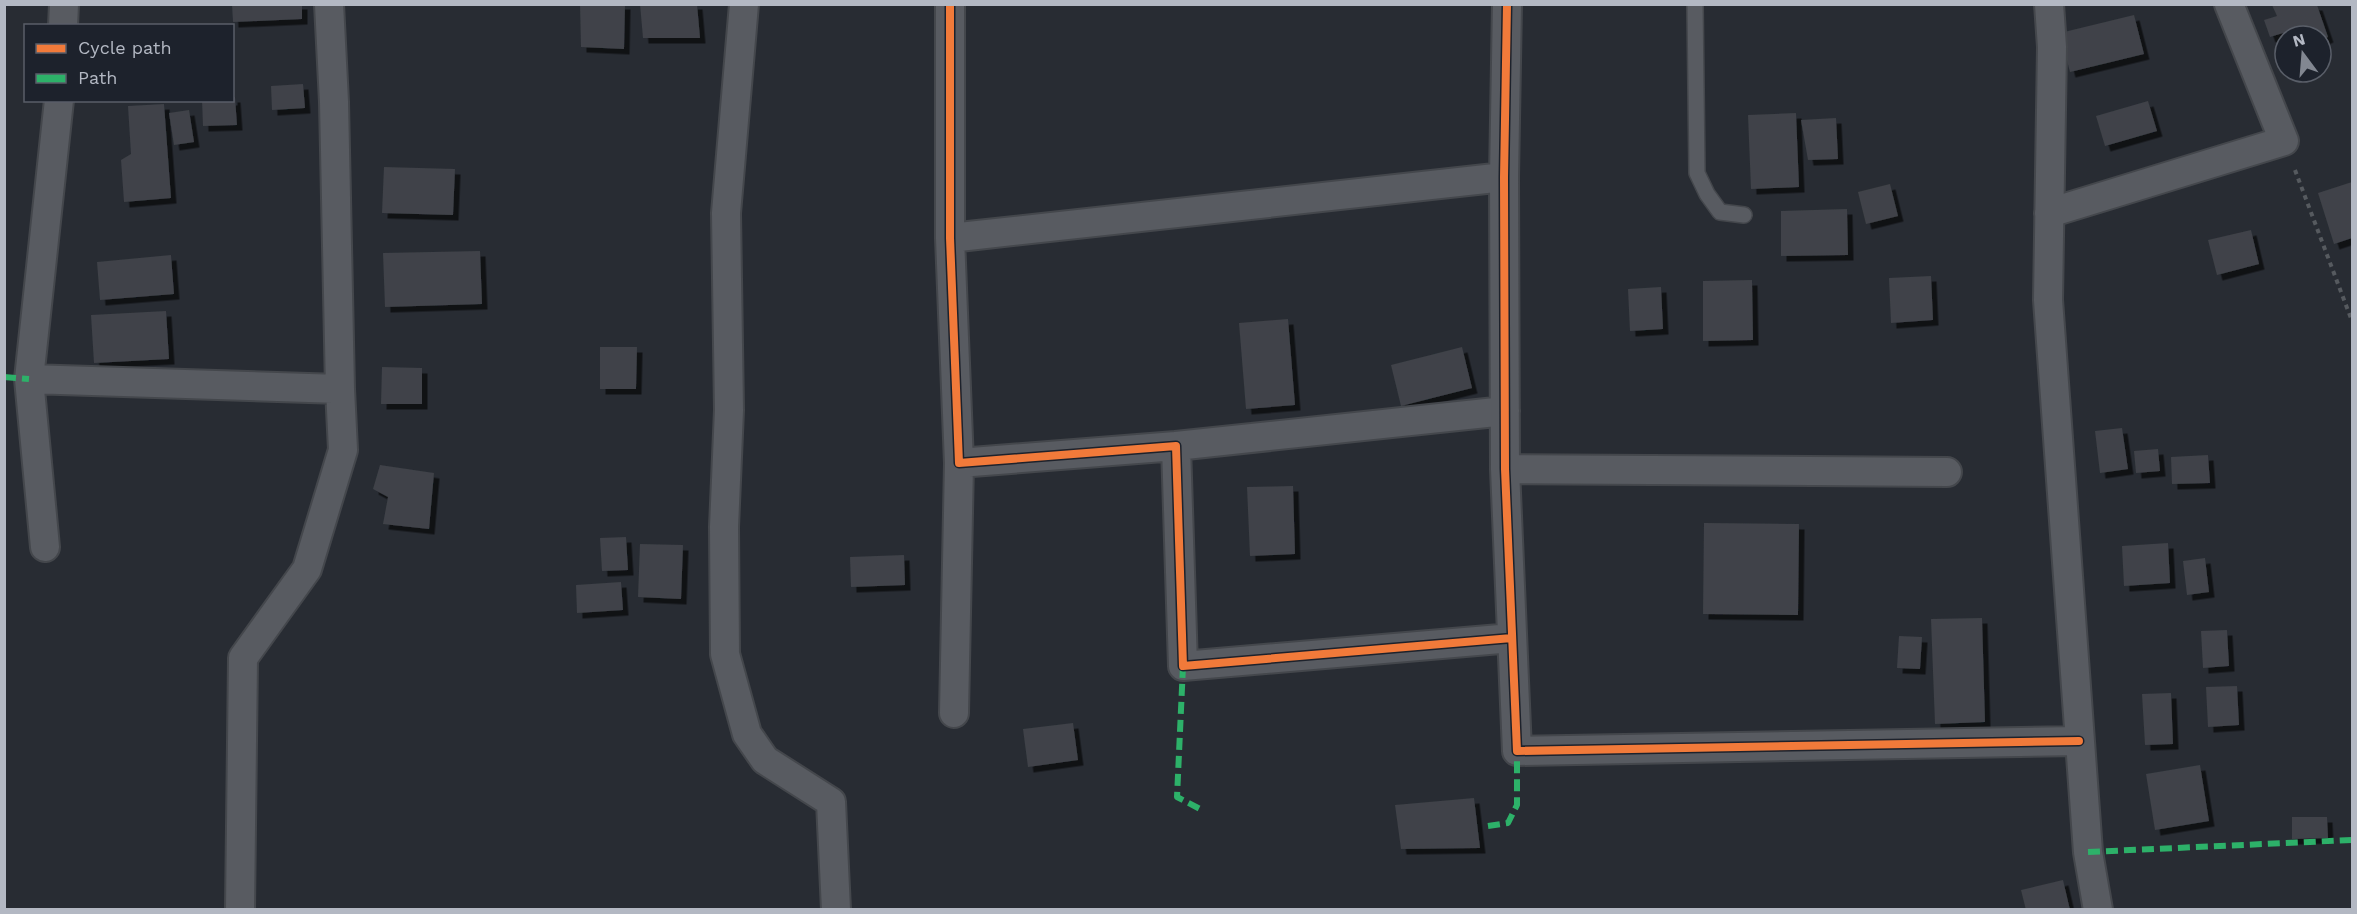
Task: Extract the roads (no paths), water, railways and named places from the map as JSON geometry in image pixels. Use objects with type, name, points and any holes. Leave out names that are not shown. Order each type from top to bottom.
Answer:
[{"type":"street","points":[[63,24],[64,4]]},
{"type":"street","points":[[240,909],[243,658],[307,570],[343,450],[334,102],[329,4]]},
{"type":"street","points":[[744,4],[726,213],[729,410],[724,527],[725,654],[747,734],[765,760],[831,802],[836,909]]},
{"type":"street","points":[[950,4],[950,238],[959,463],[954,713]]},
{"type":"street","points":[[1507,4],[1504,411],[1517,752],[2079,741]]},
{"type":"street","points":[[2049,4],[2052,47],[2048,300],[2088,852],[2098,909]]},
{"type":"street","points":[[2049,213],[2284,141],[2229,4]]},
{"type":"street","points":[[45,547],[29,379],[59,102]]},
{"type":"street","points":[[950,238],[1504,177]]},
{"type":"street","points":[[29,379],[340,389]]},
{"type":"street","points":[[959,463],[1176,446],[1504,411]]},
{"type":"street","points":[[1176,446],[1183,666],[1512,638]]},
{"type":"street","points":[[1505,469],[1947,472]]},
{"type":"lane","points":[[1695,4],[1697,174],[1707,194],[1720,212],[1744,216]]}]
